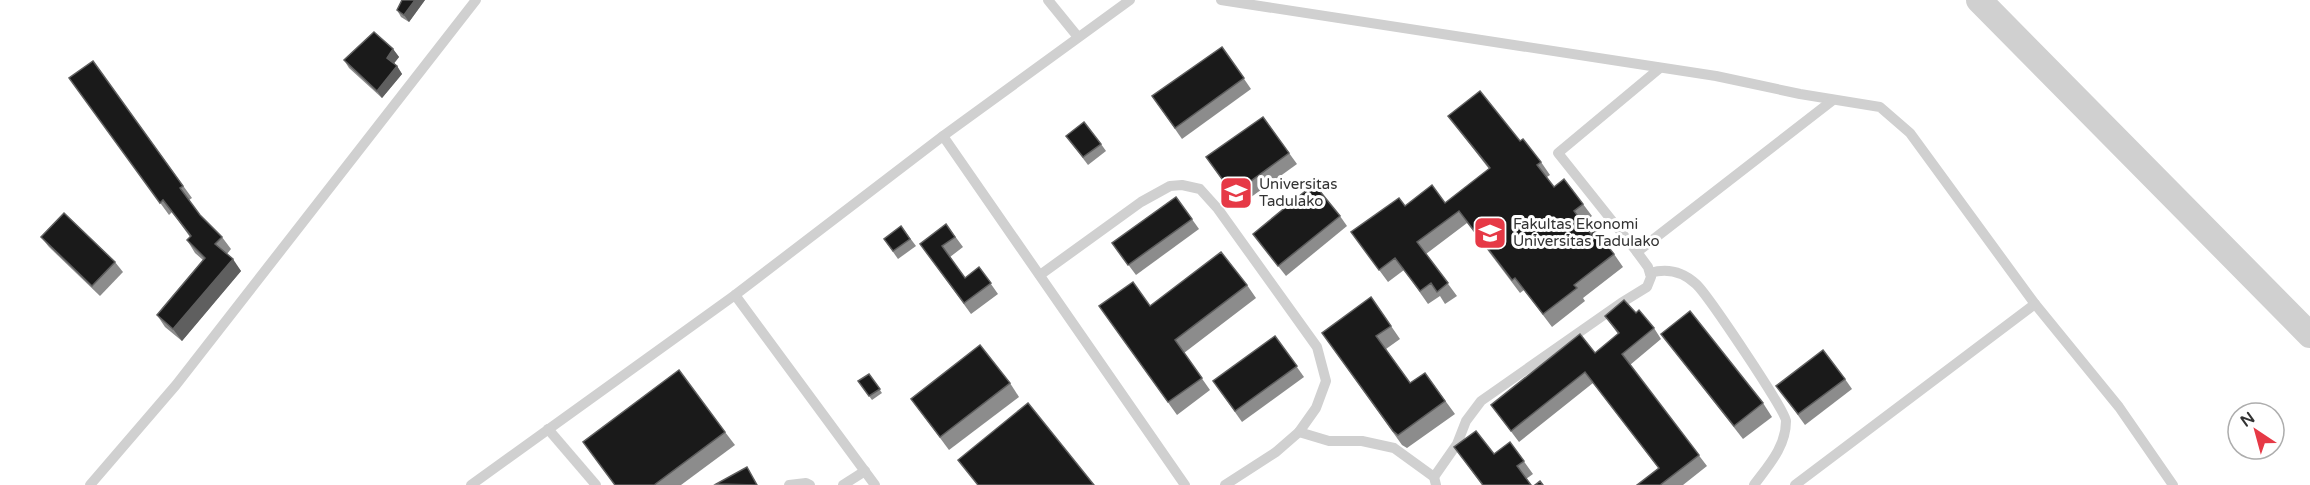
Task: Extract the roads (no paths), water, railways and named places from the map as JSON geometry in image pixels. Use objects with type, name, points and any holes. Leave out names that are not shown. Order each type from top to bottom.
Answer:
[{"type":"street","points":[[1979,0],[2310,335]]},
{"type":"lane","points":[[90,485],[176,385],[476,0]]},
{"type":"lane","points":[[1048,0],[1078,37]]},
{"type":"lane","points":[[471,485],[735,295],[943,136],[1130,0]]},
{"type":"lane","points":[[1221,0],[1716,76],[1833,100],[1880,107],[1910,133],[2035,304],[2118,406],[2173,485]]},
{"type":"lane","points":[[1299,432],[1329,441],[1362,441],[1394,448],[1435,481],[1457,444],[1466,421],[1481,401],[1647,287],[1651,277],[1648,267],[1558,153],[1660,68]]},
{"type":"lane","points":[[1637,252],[1833,100]]},
{"type":"lane","points":[[943,136],[1185,485]]},
{"type":"lane","points":[[1040,275],[1151,196],[1170,186],[1182,185],[1200,189],[1218,209],[1317,347],[1326,381],[1316,408],[1299,432],[1276,452],[1225,485]]},
{"type":"lane","points":[[1650,273],[1668,269],[1696,284],[1772,391],[1786,419],[1780,450],[1754,485]]},
{"type":"lane","points":[[735,295],[875,485]]},
{"type":"lane","points":[[1796,485],[2035,304]]},
{"type":"lane","points":[[548,429],[596,485]]},
{"type":"lane","points":[[843,485],[865,471]]},
{"type":"lane","points":[[789,485],[806,483],[810,485]]},
{"type":"place","name":"Universitas Tadulako","points":[[1236,193]]},
{"type":"place","name":"Fakultas Ekonomi Universitas Tadulako","points":[[1490,233]]}]
